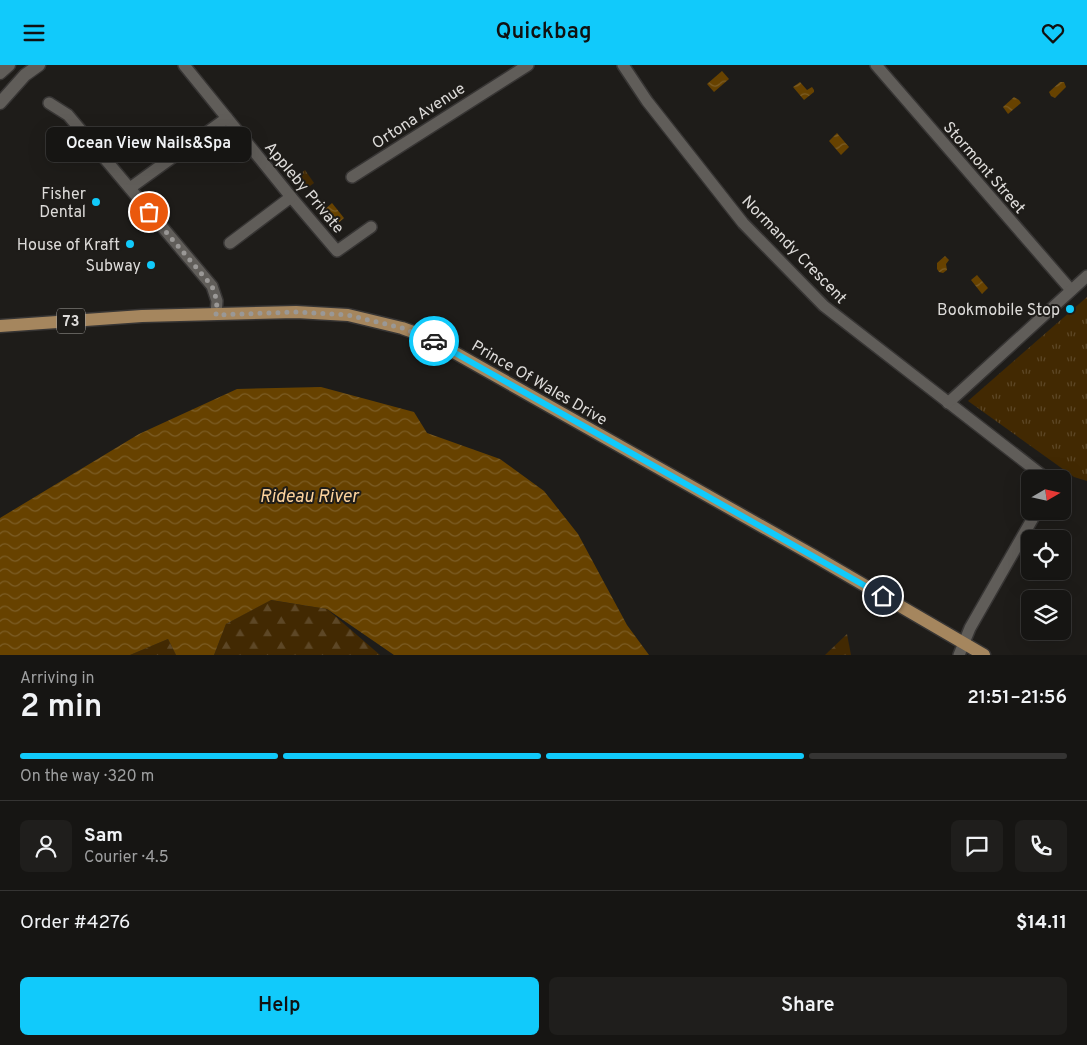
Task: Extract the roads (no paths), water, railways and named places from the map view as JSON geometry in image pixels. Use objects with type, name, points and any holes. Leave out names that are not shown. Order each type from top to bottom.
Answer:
[{"type":"main road","points":[[0,73],[9,65]]},
{"type":"main road","points":[[0,103],[25,75],[39,65]]},
{"type":"main road","name":"Prince Of Wales Drive","points":[[0,327],[142,316],[296,312],[348,315],[402,328],[427,337],[808,553],[962,649],[984,655]]},
{"type":"street","name":"Appleby Private","points":[[184,65],[290,197],[337,251],[370,227]]},
{"type":"street","name":"Ortona Avenue","points":[[352,177],[528,65]]},
{"type":"street","name":"Normandy Crescent","points":[[623,65],[647,101],[742,223],[824,306],[1035,470]]},
{"type":"street","name":"Stormont Street","points":[[876,65],[1071,290]]},
{"type":"street","points":[[49,103],[68,115],[212,286],[217,301],[216,315]]},
{"type":"street","points":[[130,189],[227,118]]},
{"type":"street","points":[[230,243],[290,197]]},
{"type":"street","points":[[948,403],[1087,276]]},
{"type":"street","points":[[962,649],[970,628],[1032,520]]},
{"type":"water","points":[[722,71],[729,79],[714,92],[707,84]]},
{"type":"water","points":[[800,82],[807,90],[812,87],[814,90],[804,100],[793,87]]},
{"type":"water","points":[[1060,82],[1064,82],[1066,87],[1055,98],[1049,92]]},
{"type":"water","points":[[1014,97],[1021,103],[1008,114],[1003,107]]},
{"type":"water","points":[[837,133],[849,147],[841,155],[829,141]]},
{"type":"water","points":[[332,203],[344,218],[336,225],[323,211]]},
{"type":"water","points":[[945,256],[949,260],[946,264],[947,270],[943,273],[937,269],[937,263]]},
{"type":"water","points":[[977,275],[988,288],[982,294],[971,280]]},
{"type":"water","name":"Rideau River","points":[[321,387],[414,412],[427,433],[500,459],[544,491],[578,534],[627,625],[649,655],[394,655],[327,609],[271,600],[226,624],[214,655],[176,655],[168,639],[130,655],[0,655],[0,518],[139,434],[237,389]]},
{"type":"place","name":"Fisher Dental","points":[[96,202]]},
{"type":"place","name":"Ocean View Nails&Spa","points":[[149,212]]},
{"type":"place","name":"House of Kraft","points":[[130,244]]},
{"type":"place","name":"Subway","points":[[151,265]]},
{"type":"place","name":"Bookmobile Stop","points":[[1070,309]]}]
